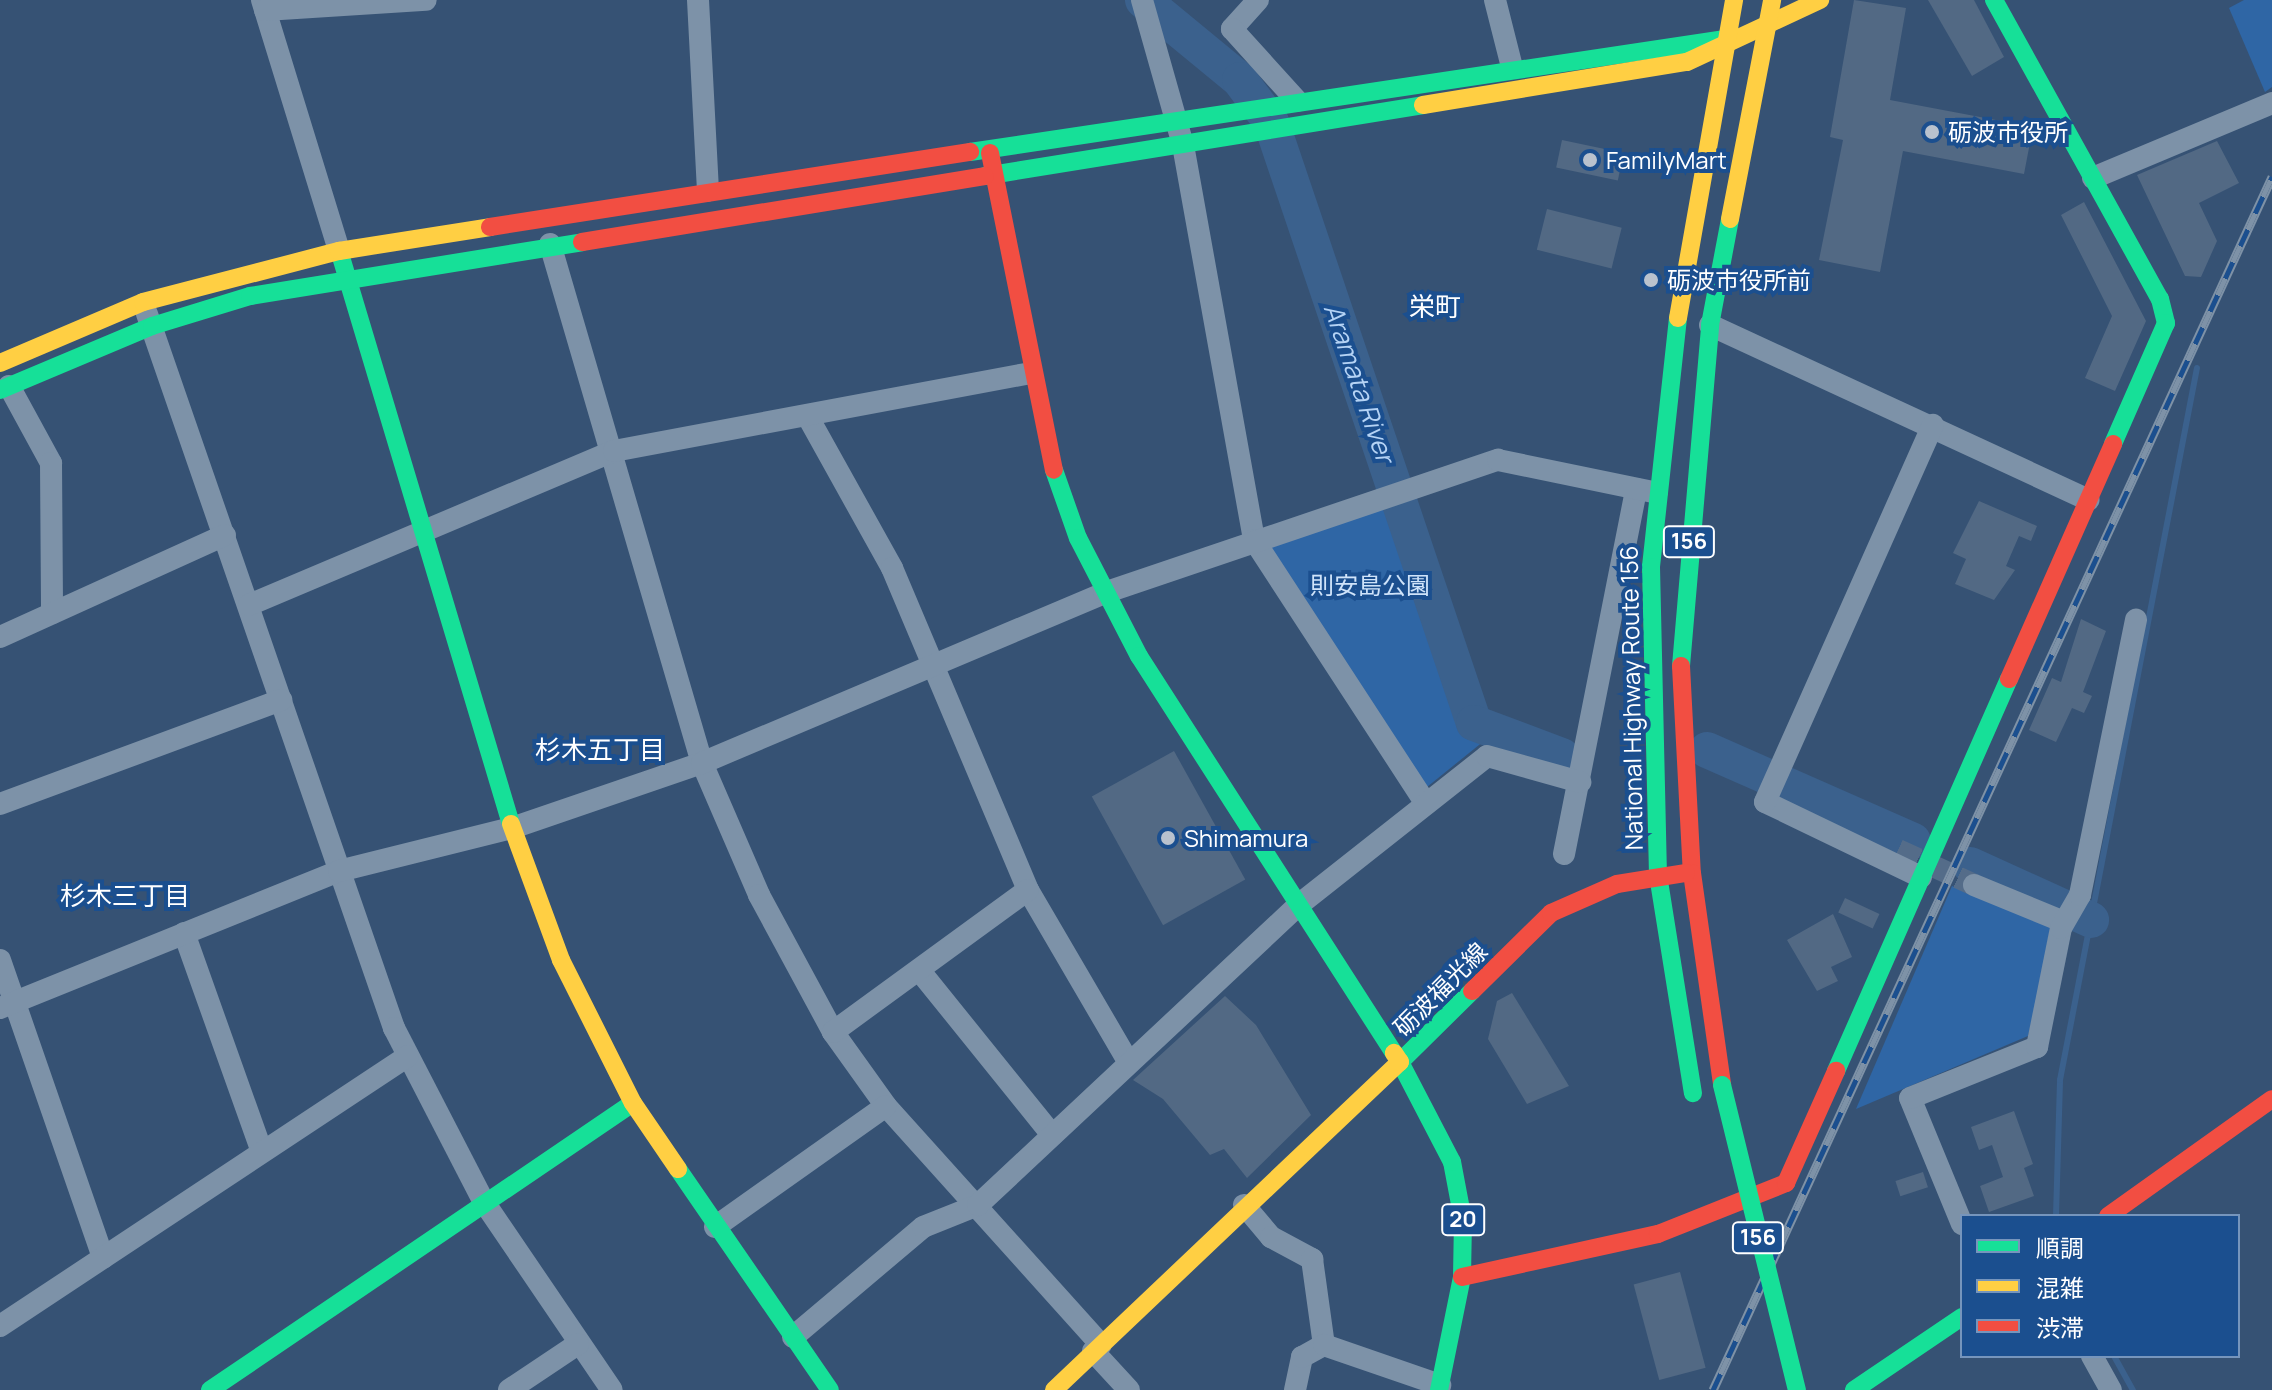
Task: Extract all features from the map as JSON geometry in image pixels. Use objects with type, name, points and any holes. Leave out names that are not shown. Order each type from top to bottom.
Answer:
[{"type":"main road","name":"National Highway Route 156","points":[[1700,1120],[1658,875],[1646,491],[1724,39],[1734,0]]},
{"type":"main road","name":"156","points":[[1772,0],[1710,325],[1681,658],[1692,873],[1722,1085],[1797,1390]]},
{"type":"main road","points":[[4,388],[152,326],[250,296],[347,277],[1687,62],[1724,39],[1820,0]]},
{"type":"main road","points":[[1462,1277],[1658,1234],[1786,1183],[2166,323],[2093,178],[1994,0]]},
{"type":"main road","points":[[0,363],[143,302],[339,251],[708,191],[990,152],[1512,67],[1724,39]]},
{"type":"main road","points":[[990,152],[1048,455],[1104,593],[1296,907],[1400,1062],[1244,1205],[1054,1390]]},
{"type":"main road","points":[[339,251],[512,828],[561,960],[633,1103],[793,1337],[819,1386]]},
{"type":"main road","name":"砺波福光線","points":[[1440,1388],[1462,1277],[1452,1162],[1400,1062],[1551,913],[1576,897],[1658,875],[1692,873]]},
{"type":"main road","points":[[2111,1214],[2272,1099]]},
{"type":"main road","points":[[210,1390],[633,1103]]},
{"type":"main road","name":"156","points":[[1718,1189],[1730,1236]]},
{"type":"main road","points":[[1854,1390],[1960,1318]]},
{"type":"street","points":[[339,251],[264,5],[426,0]]},
{"type":"street","points":[[698,0],[708,191]]},
{"type":"street","points":[[1142,0],[1183,145],[1254,540],[1426,804]]},
{"type":"street","points":[[1258,0],[1232,29],[1297,101]]},
{"type":"street","points":[[1495,0],[1512,67]]},
{"type":"street","points":[[2093,178],[2272,103]]},
{"type":"street","points":[[550,244],[614,451],[702,763],[759,895],[833,1032],[886,1106],[978,1205],[1129,1390]]},
{"type":"street","points":[[143,302],[339,871],[408,1056],[484,1202],[612,1390]]},
{"type":"street","points":[[1710,325],[1933,425],[2088,500]]},
{"type":"street","points":[[249,605],[614,451],[1030,373]]},
{"type":"street","points":[[4,388],[51,463],[52,613]]},
{"type":"street","points":[[808,417],[892,568],[1028,890],[1129,1063]]},
{"type":"street","points":[[1921,877],[1765,802],[1933,425]]},
{"type":"street","points":[[8,1004],[339,871],[512,828],[702,763],[1104,593],[1498,460],[1646,491],[1564,854]]},
{"type":"street","points":[[0,637],[225,535]]},
{"type":"street","points":[[1960,1219],[1910,1098],[2037,1047],[2064,922],[2080,895],[2136,620]]},
{"type":"street","points":[[0,804],[281,700]]},
{"type":"street","points":[[793,1337],[923,1227],[978,1205],[1296,907],[1487,756],[1580,782]]},
{"type":"street","points":[[1770,789],[1898,850]]},
{"type":"street","points":[[1974,885],[2064,922]]},
{"type":"street","points":[[833,1032],[1028,890]]},
{"type":"street","points":[[184,933],[262,1152]]},
{"type":"street","points":[[0,960],[8,1004],[103,1258]]},
{"type":"street","points":[[919,970],[1052,1135]]},
{"type":"street","points":[[0,1326],[408,1056]]},
{"type":"street","points":[[715,1227],[886,1106]]},
{"type":"street","points":[[1244,1205],[1271,1237],[1312,1259],[1324,1345]]},
{"type":"street","points":[[509,1390],[578,1344]]},
{"type":"street","points":[[1295,1390],[1302,1357],[1324,1345],[1440,1388]]},
{"type":"street","points":[[2093,1358],[2111,1390]]},
{"type":"green space","points":[[2244,0],[2272,0],[2272,87],[2265,92],[2229,8]]},
{"type":"green space","name":"則安島公園","points":[[1409,496],[1480,705],[1500,728],[1427,787],[1263,542]]},
{"type":"green space","points":[[1952,886],[2055,925],[2028,1036],[1856,1109]]},
{"type":"building","points":[[1854,0],[1906,8],[1890,100],[2033,127],[2024,174],[1903,151],[1880,272],[1819,260],[1843,140],[1830,137]]},
{"type":"building","points":[[1928,0],[1974,0],[2004,57],[1972,76]]},
{"type":"building","name":"FamilyMart","points":[[1562,140],[1624,153],[1618,180],[1556,167]]},
{"type":"building","points":[[2217,141],[2239,183],[2199,203],[2217,241],[2201,277],[2185,276],[2137,175]]},
{"type":"building","points":[[2084,202],[2146,321],[2115,391],[2085,378],[2112,316],[2061,215]]},
{"type":"building","points":[[1547,209],[1622,228],[1612,268],[1537,250]]},
{"type":"building","points":[[1979,501],[2037,526],[2031,541],[2019,536],[2006,566],[2015,570],[1994,600],[1955,584],[1966,559],[1953,553]]},
{"type":"building","points":[[2081,619],[2106,631],[2083,692],[2092,696],[2084,713],[2072,708],[2056,742],[2029,730],[2052,678],[2061,682]]},
{"type":"building","name":"Shimamura","points":[[1174,751],[1245,880],[1163,925],[1092,797]]},
{"type":"building","points":[[1845,898],[1879,914],[1873,929],[1838,913]]},
{"type":"building","points":[[1833,914],[1852,957],[1831,967],[1838,981],[1817,991],[1787,940]]},
{"type":"building","points":[[1512,993],[1569,1086],[1527,1104],[1488,1039],[1497,1001]]},
{"type":"building","points":[[1225,996],[1256,1025],[1311,1115],[1247,1178],[1224,1149],[1210,1155],[1163,1099],[1133,1080]]},
{"type":"building","points":[[2014,1111],[2033,1164],[2024,1168],[2034,1196],[1989,1212],[1980,1186],[2003,1177],[1992,1145],[1979,1150],[1971,1127]]},
{"type":"building","points":[[1923,1172],[1928,1187],[1900,1196],[1895,1181]]},
{"type":"building","points":[[1680,1272],[1706,1368],[1659,1380],[1634,1284]]},
{"type":"waterway","name":"Aramata River","points":[[1143,0],[1240,80],[1271,122],[1474,723],[1562,756]]},
{"type":"waterway","points":[[2056,1214],[2060,1080],[2197,368]]},
{"type":"waterway","name":"Aramata River","points":[[1707,750],[1913,841]]},
{"type":"waterway","name":"Aramata River","points":[[1970,865],[2091,920]]},
{"type":"waterway","points":[[2115,1358],[2133,1390]]},
{"type":"tunnel","points":[[1898,850],[1974,885]]},
{"type":"railway","points":[[1713,1390],[2272,177]]},
{"type":"traffic: fast","points":[[1994,0],[2160,299],[2166,323],[2113,444]]},
{"type":"traffic: fast","points":[[970,152],[1724,39]]},
{"type":"traffic: fast","points":[[985,176],[1423,105]]},
{"type":"traffic: fast","points":[[1681,666],[1710,325],[1730,219]]},
{"type":"traffic: fast","points":[[0,390],[152,326],[250,296],[582,242]]},
{"type":"traffic: fast","points":[[341,257],[511,824]]},
{"type":"traffic: fast","points":[[1678,318],[1651,567],[1658,875],[1693,1093]]},
{"type":"traffic: fast","points":[[1054,470],[1078,538],[1139,656],[1394,1053]]},
{"type":"traffic: fast","points":[[1836,1071],[2009,679]]},
{"type":"traffic: fast","points":[[1439,1390],[1462,1277],[1463,1220],[1452,1162],[1400,1062],[1472,991]]},
{"type":"traffic: fast","points":[[1722,1085],[1797,1390]]},
{"type":"traffic: fast","points":[[210,1390],[633,1103]]},
{"type":"traffic: fast","points":[[678,1169],[830,1390]]},
{"type":"traffic: fast","points":[[1854,1390],[1960,1318]]},
{"type":"traffic: slow","points":[[1678,318],[1734,0]]},
{"type":"traffic: slow","points":[[1730,219],[1772,0]]},
{"type":"traffic: slow","points":[[1423,105],[1687,62],[1820,0]]},
{"type":"traffic: slow","points":[[0,363],[143,302],[339,251],[490,227]]},
{"type":"traffic: slow","points":[[511,824],[561,960],[633,1103],[678,1169]]},
{"type":"traffic: slow","points":[[1054,1390],[1400,1062],[1394,1053]]},
{"type":"traffic: jam","points":[[490,227],[970,152]]},
{"type":"traffic: jam","points":[[990,153],[1054,470]]},
{"type":"traffic: jam","points":[[582,242],[985,176]]},
{"type":"traffic: jam","points":[[2009,679],[2113,444]]},
{"type":"traffic: jam","points":[[1681,666],[1692,873],[1722,1085]]},
{"type":"traffic: jam","points":[[1472,991],[1551,913],[1617,884],[1686,873]]},
{"type":"traffic: jam","points":[[1462,1277],[1658,1234],[1786,1183],[1836,1071]]},
{"type":"traffic: jam","points":[[2111,1214],[2272,1099]]},
{"type":"place","name":"砺波市役所","points":[[1932,132]]},
{"type":"place","name":"FamilyMart","points":[[1590,160]]},
{"type":"place","name":"砺波市役所前","points":[[1651,280]]},
{"type":"place","name":"Shimamura","points":[[1168,838]]},
{"type":"district","name":"栄町","points":[[1435,307]]},
{"type":"district","name":"杉木五丁目","points":[[600,750]]},
{"type":"district","name":"杉木三丁目","points":[[125,896]]}]
